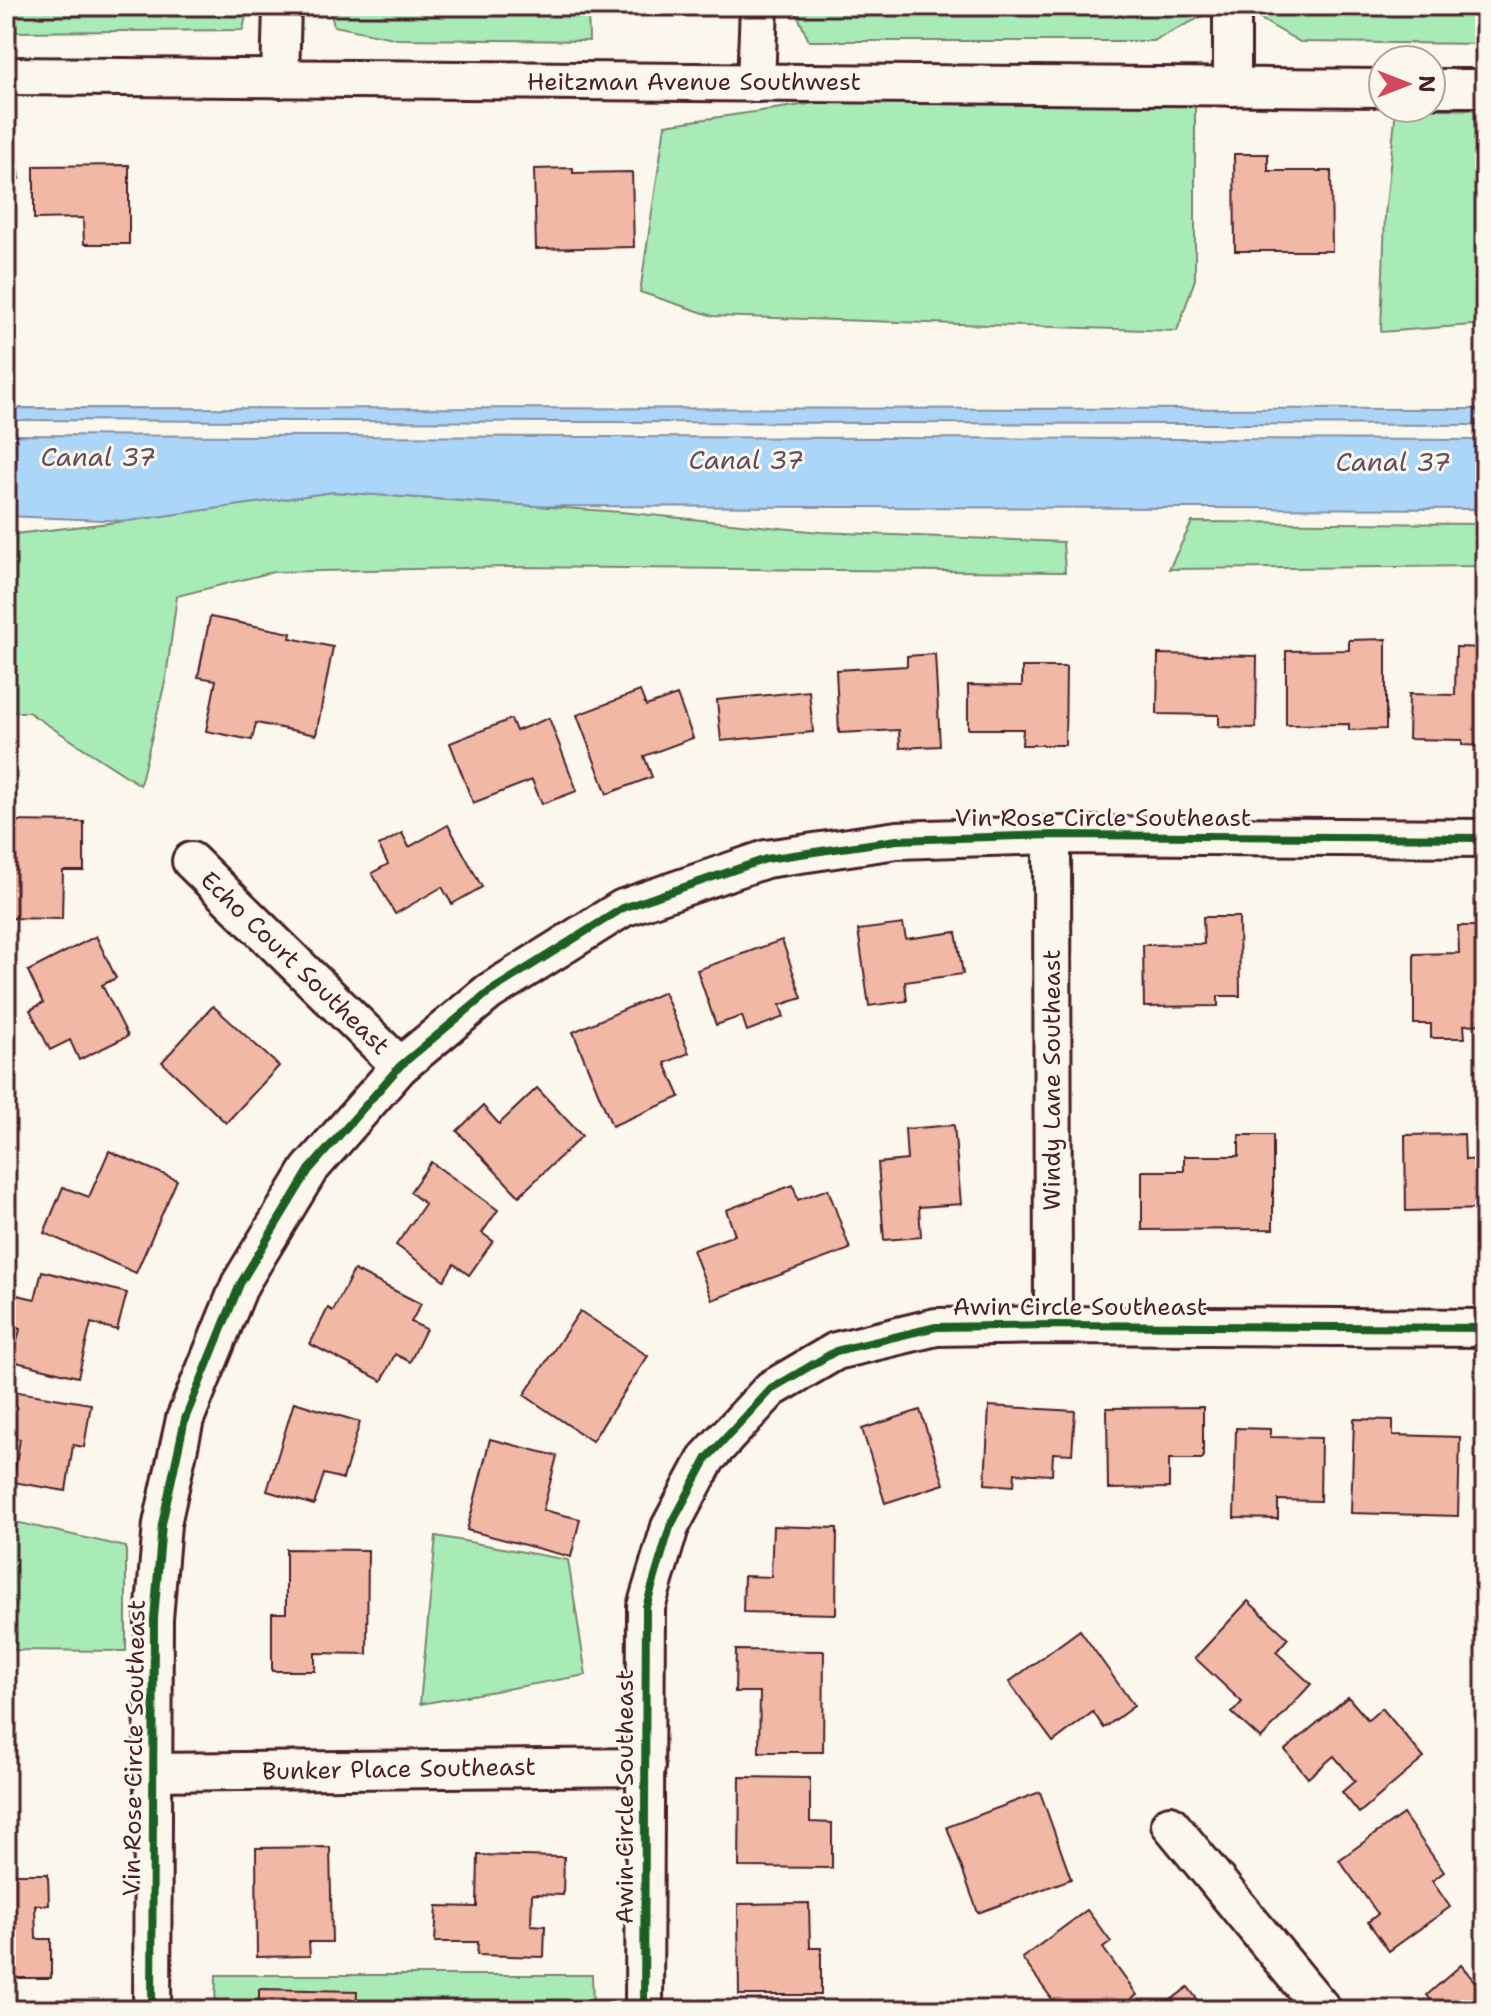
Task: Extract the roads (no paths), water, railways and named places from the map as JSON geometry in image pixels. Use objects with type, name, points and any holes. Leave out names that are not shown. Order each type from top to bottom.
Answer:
[{"type":"street","points":[[280,79],[282,6]]},
{"type":"street","points":[[756,83],[759,6]]},
{"type":"street","points":[[1232,6],[1232,87]]},
{"type":"street","name":"Heitzman Avenue Southwest","points":[[6,76],[1367,88]]},
{"type":"street","points":[[1447,88],[1485,88]]},
{"type":"street","name":"Vin Rose Circle Southeast","points":[[152,2010],[154,1619],[162,1524],[185,1419],[240,1284],[309,1170],[400,1066],[489,992],[623,908],[766,859],[897,840],[1052,835],[1485,838]]},
{"type":"street","name":"Windy Lane Southeast","points":[[1052,835],[1053,1325]]},
{"type":"street","name":"Echo Court Southeast","points":[[191,861],[400,1066]]},
{"type":"street","name":"Awin Circle Southeast","points":[[644,2010],[646,1607],[670,1527],[707,1458],[771,1389],[836,1351],[936,1327],[1485,1328]]},
{"type":"street","name":"Bunker Place Southeast","points":[[152,1772],[646,1767]]},
{"type":"street","points":[[1170,1824],[1323,2010]]},
{"type":"water","points":[[6,408],[1485,409],[1485,425],[6,420]]},
{"type":"water","name":"Canal 37","points":[[6,435],[1485,440],[1485,509],[537,506],[333,492],[127,521],[6,516]]}]
